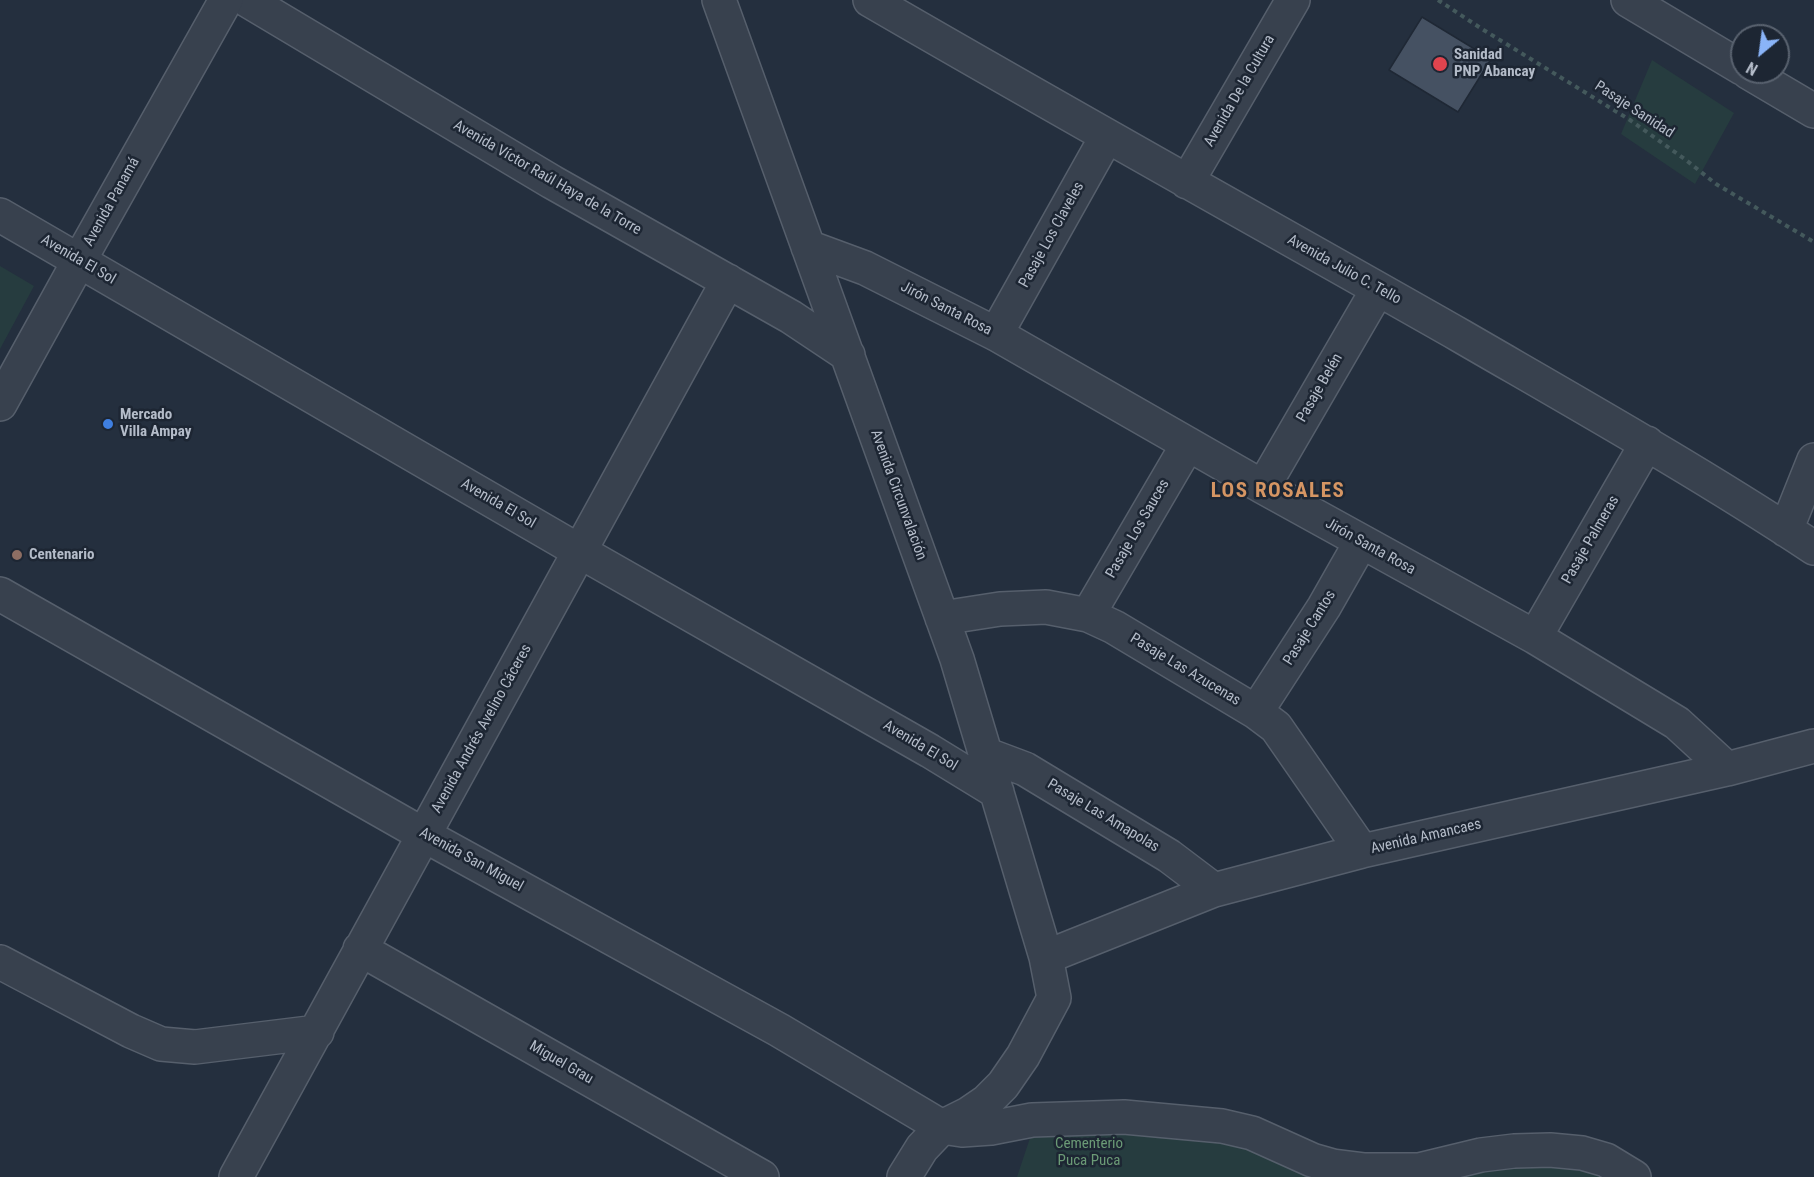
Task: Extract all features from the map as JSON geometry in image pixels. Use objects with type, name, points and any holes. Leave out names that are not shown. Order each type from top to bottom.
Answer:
[{"type":"street","name":"Avenida Panamá","points":[[0,404],[226,0]]},
{"type":"street","name":"Avenida Víctor Raúl Haya de la Torre","points":[[247,0],[552,182],[791,317],[848,355]]},
{"type":"street","name":"Avenida Circunvalación","points":[[718,0],[957,659],[1046,957],[1054,998],[1023,1056],[1003,1085],[987,1101],[969,1114],[942,1127]]},
{"type":"street","name":"Avenida Julio C. Tello","points":[[870,0],[1647,443],[1814,548]]},
{"type":"street","name":"Avenida De la Cultura","points":[[1187,182],[1290,1]]},
{"type":"street","points":[[1639,3],[1730,60]]},
{"type":"street","points":[[1768,84],[1814,111]]},
{"type":"street","name":"Pasaje Los Claveles","points":[[996,334],[1107,136]]},
{"type":"street","name":"Avenida El Sol","points":[[0,215],[997,792]]},
{"type":"street","name":"Jirón Santa Rosa","points":[[808,246],[865,268],[996,334],[1263,487],[1535,637],[1677,723],[1727,769]]},
{"type":"street","name":"Avenida Andrés Avelino Cáceres","points":[[236,1177],[728,281]]},
{"type":"street","name":"Pasaje Belén","points":[[1263,487],[1378,289]]},
{"type":"street","name":"Pasaje Palmeras","points":[[1535,637],[1647,443]]},
{"type":"street","name":"Pasaje Los Sauces","points":[[1088,615],[1188,444]]},
{"type":"street","points":[[1786,530],[1814,459]]},
{"type":"street","name":"Pasaje Cantos","points":[[1256,712],[1324,608],[1361,542]]},
{"type":"street","name":"Avenida San Miguel","points":[[0,594],[424,835],[780,1030],[942,1127]]},
{"type":"street","name":"Pasaje Las Azucenas","points":[[942,618],[1000,609],[1046,607],[1088,615],[1114,627],[1256,712],[1276,727],[1362,851]]},
{"type":"street","name":"Avenida Amancaes","points":[[1046,957],[1214,890],[1362,851],[1727,769],[1814,746]]},
{"type":"street","name":"Pasaje Las Amapolas","points":[[985,754],[1025,769],[1168,856],[1214,890]]},
{"type":"street","name":"Miguel Grau","points":[[360,949],[762,1177]]},
{"type":"street","points":[[0,962],[131,1031],[161,1044],[195,1047],[317,1032]]},
{"type":"street","points":[[904,1177],[922,1148],[942,1127],[962,1130],[991,1128],[1032,1120],[1124,1118],[1222,1126],[1252,1133],[1312,1160],[1333,1166],[1365,1170],[1419,1170],[1481,1155],[1550,1150],[1606,1160],[1634,1177]]},
{"type":"path","name":"Pasaje Sanidad","points":[[1438,0],[1630,120],[1716,184],[1814,242]]},
{"type":"green space","points":[[1652,60],[1734,113],[1695,184],[1621,134]]},
{"type":"green space","points":[[0,266],[34,286],[0,349]]},
{"type":"green space","name":"Cementerio Puca Puca","points":[[1114,1128],[1244,1144],[1340,1177],[1017,1177],[1032,1132]]},
{"type":"green space","points":[[1536,1158],[1613,1177],[1444,1177]]},
{"type":"building","name":"Sanidad PNP Abancay","points":[[1422,17],[1491,59],[1458,112],[1389,70]]},
{"type":"place","name":"Sanidad PNP Abancay","points":[[1440,64]]},
{"type":"place","name":"Mercado Villa Ampay","points":[[108,424]]},
{"type":"place","name":"Centenario","points":[[17,555]]},
{"type":"district","name":"LOS ROSALES","points":[[1278,492]]}]
